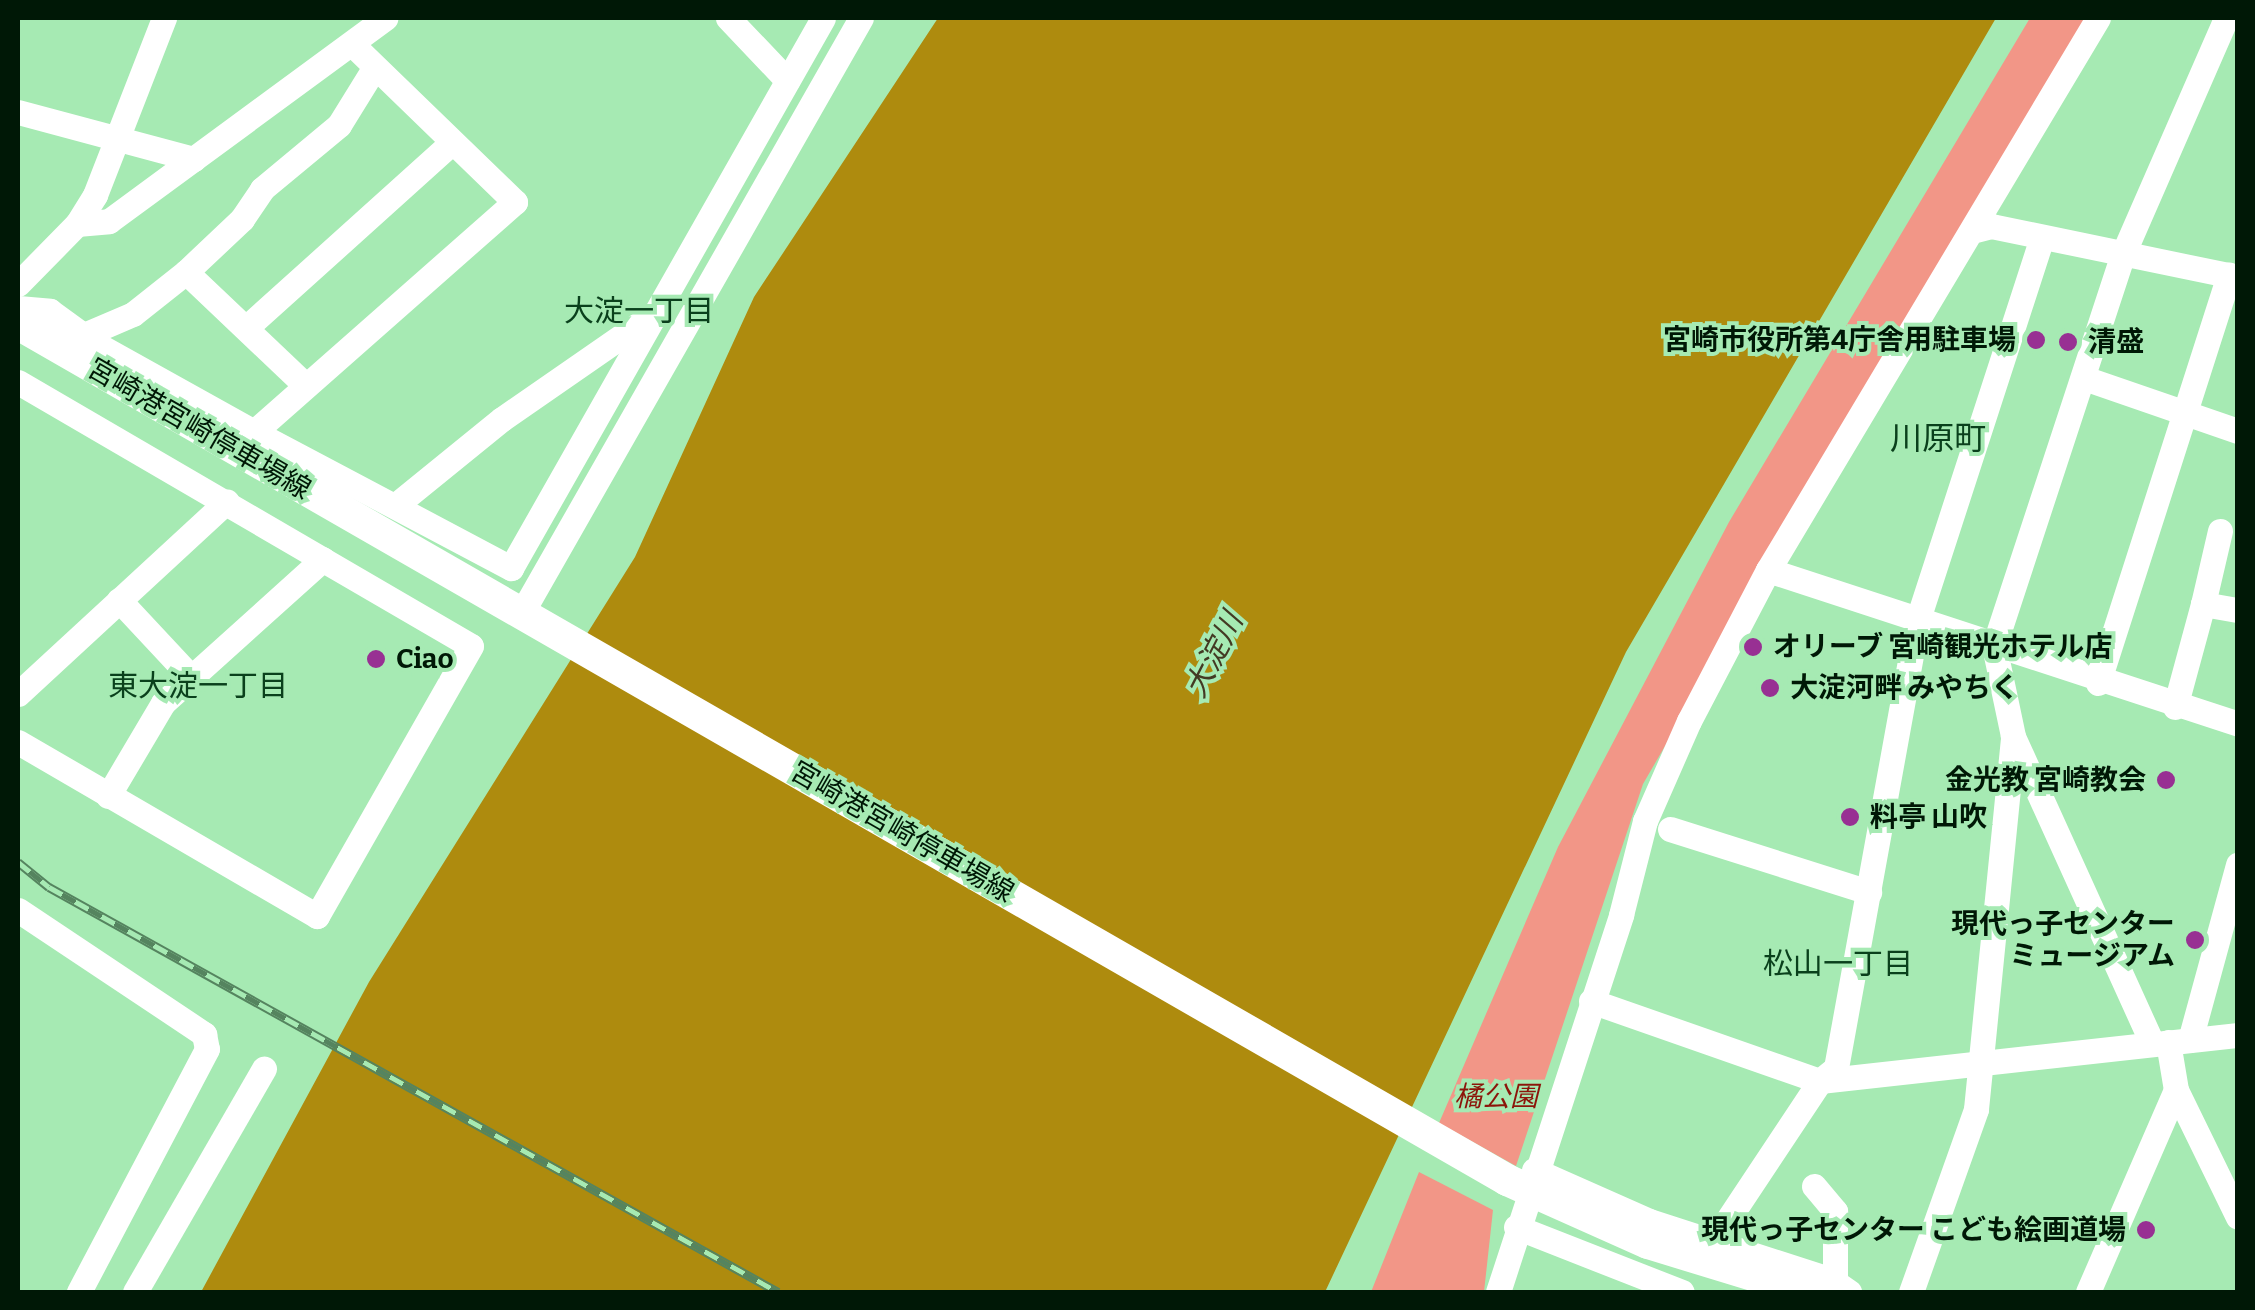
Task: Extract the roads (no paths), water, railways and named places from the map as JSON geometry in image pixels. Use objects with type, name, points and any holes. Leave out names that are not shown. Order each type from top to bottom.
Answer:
[{"type":"main road","name":"宮崎港宮崎停車場線","points":[[18,324],[1503,1196],[1749,1292]]},
{"type":"main road","name":"宮崎港宮崎停車場線","points":[[18,349],[527,624]]},
{"type":"main road","name":"宮崎港宮崎停車場線","points":[[1644,1250],[1830,1289]]},
{"type":"street","points":[[18,284],[77,224],[120,138],[164,18]]},
{"type":"street","points":[[77,224],[109,221],[354,46],[385,18]]},
{"type":"street","points":[[728,18],[787,80]]},
{"type":"street","points":[[18,308],[50,311],[84,335],[254,432],[510,568],[823,18]]},
{"type":"street","points":[[527,624],[861,18]]},
{"type":"street","points":[[1498,1292],[1534,1170],[1592,1001],[1644,821],[1768,570],[1976,230],[2098,18]]},
{"type":"street","points":[[2226,18],[2123,254],[1994,646],[2013,736],[2170,1042],[2176,1090],[2238,1217]]},
{"type":"street","points":[[254,432],[514,202],[372,70],[354,46]]},
{"type":"street","points":[[84,335],[134,314],[186,272],[242,219],[262,189],[339,125],[372,70]]},
{"type":"street","points":[[18,112],[194,159]]},
{"type":"street","points":[[247,328],[450,144]]},
{"type":"street","points":[[1976,230],[1990,226],[2233,276],[2098,683]]},
{"type":"street","points":[[1714,1242],[1820,1081],[1836,1068],[1918,619],[2042,238]]},
{"type":"street","points":[[186,272],[305,385]]},
{"type":"street","points":[[396,506],[502,419],[658,311]]},
{"type":"street","points":[[2084,378],[2238,432]]},
{"type":"street","points":[[18,382],[192,489],[227,502],[470,646],[318,916],[18,742]]},
{"type":"street","points":[[18,694],[227,502]]},
{"type":"street","points":[[2176,707],[2220,531]]},
{"type":"street","points":[[108,796],[163,702],[323,559]]},
{"type":"street","points":[[1768,570],[2098,683],[2238,724]]},
{"type":"street","points":[[119,600],[189,675]]},
{"type":"street","points":[[2203,604],[2238,610]]},
{"type":"street","points":[[1911,1292],[1976,1108],[2013,736]]},
{"type":"street","points":[[1670,829],[1869,892]]},
{"type":"street","points":[[2170,1042],[2238,864]]},
{"type":"street","points":[[18,910],[204,1034],[207,1049],[79,1292]]},
{"type":"street","points":[[1592,1001],[1820,1081],[1982,1060],[2238,1035]]},
{"type":"street","points":[[135,1292],[264,1070]]},
{"type":"street","points":[[2088,1292],[2176,1090]]},
{"type":"street","points":[[1534,1170],[1830,1289],[1836,1211],[1814,1186]]},
{"type":"street","points":[[1516,1227],[1673,1291]]},
{"type":"water","name":"大淀川","points":[[938,18],[1996,18],[1626,652],[1325,1292],[201,1292],[369,982],[635,557],[754,297]]},
{"type":"railway","points":[[18,862],[49,887],[778,1292]]},
{"type":"place","name":"宮崎市役所第4庁舎用駐車場","points":[[2036,340]]},
{"type":"place","name":"清盛","points":[[2068,342]]},
{"type":"place","name":"オリーブ 宮崎観光ホテル店","points":[[1753,647]]},
{"type":"place","name":"Ciao","points":[[376,659]]},
{"type":"place","name":"大淀河畔 みやちく","points":[[1770,688]]},
{"type":"place","name":"金光教 宮崎教会","points":[[2166,780]]},
{"type":"place","name":"料亭 山吹","points":[[1850,817]]},
{"type":"place","name":"現代っ子センター ミュージアム","points":[[2195,940]]},
{"type":"place","name":"現代っ子センター こども絵画道場","points":[[2146,1230]]},
{"type":"district","name":"大淀一丁目","points":[[639,311]]},
{"type":"district","name":"川原町","points":[[1938,438]]},
{"type":"district","name":"東大淀一丁目","points":[[198,686]]},
{"type":"district","name":"松山一丁目","points":[[1838,964]]},
{"type":"park label","name":"橘公園","points":[[1496,1097]]}]
